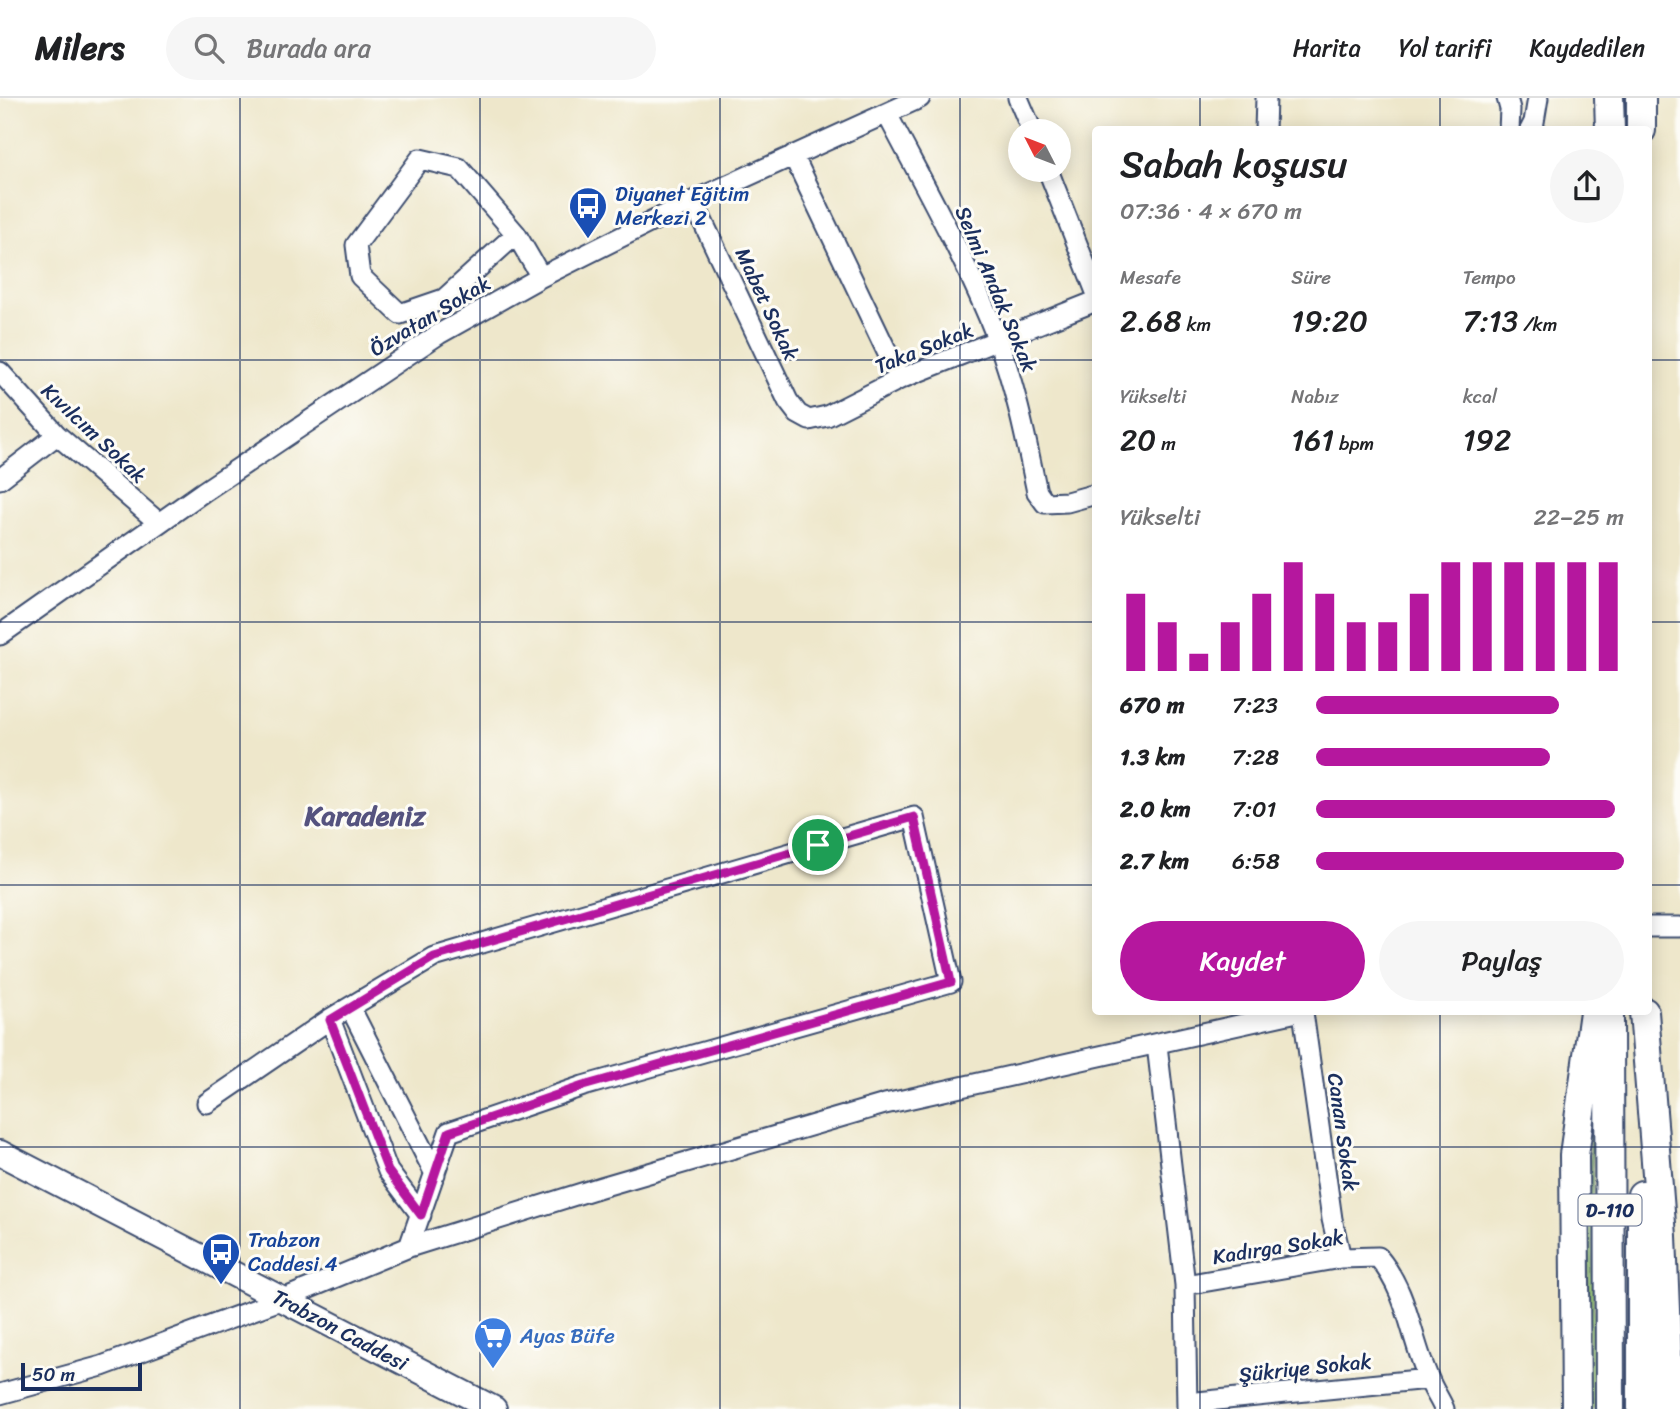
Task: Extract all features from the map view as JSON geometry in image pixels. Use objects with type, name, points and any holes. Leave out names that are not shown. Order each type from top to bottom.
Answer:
[{"type":"highway","points":[[1609,98],[1610,126]]},
{"type":"highway","points":[[1641,98],[1641,126]]},
{"type":"highway","points":[[1576,1409],[1574,1155],[1594,1015]]},
{"type":"highway","name":"D-110","points":[[1609,1015],[1610,1409]]},
{"type":"highway","points":[[1643,1015],[1662,1237],[1669,1409]]},
{"type":"highway","name":"D-110","points":[[1642,1409],[1643,1015]]},
{"type":"main road","name":"Trabzon Caddesi","points":[[0,1153],[494,1409]]},
{"type":"street","name":"Özvatan Sokak","points":[[0,635],[159,523],[439,334],[541,277],[693,201],[920,98]]},
{"type":"street","points":[[1018,98],[1027,119]]},
{"type":"street","points":[[1265,126],[1266,98]]},
{"type":"street","points":[[1507,98],[1510,109],[1509,126]]},
{"type":"street","points":[[1532,126],[1538,98]]},
{"type":"street","name":"Selmi Andak Sokak","points":[[887,114],[947,229],[998,342],[1017,399],[1037,492],[1045,503],[1067,502],[1092,495]]},
{"type":"street","points":[[793,155],[900,379]]},
{"type":"street","points":[[516,234],[444,299],[400,314],[360,276],[356,245],[420,159],[459,168],[516,234],[541,277]]},
{"type":"street","points":[[1055,182],[1088,242],[1092,267]]},
{"type":"street","name":"Mabet Sokak","points":[[693,201],[788,401],[798,414],[809,420]]},
{"type":"street","name":"Taka Sokak","points":[[809,420],[827,416],[900,379],[998,342],[1092,302]]},
{"type":"street","name":"Kıvılcım Sokak","points":[[0,372],[57,435],[159,523]]},
{"type":"street","points":[[0,479],[57,435]]},
{"type":"street","points":[[206,1103],[350,1007],[434,957],[914,817],[951,982],[583,1086],[449,1132],[408,1247]]},
{"type":"street","points":[[1652,927],[1680,927]]},
{"type":"street","points":[[350,1007],[435,1174]]},
{"type":"street","points":[[0,1394],[102,1366],[283,1299],[408,1247],[885,1104],[1284,1015]]},
{"type":"street","name":"Canan Sokak","points":[[1303,1015],[1332,1219],[1341,1258]]},
{"type":"street","points":[[330,1020],[388,1171],[421,1215]]},
{"type":"street","points":[[1157,1045],[1185,1284],[1187,1406]]},
{"type":"street","name":"Kadırga Sokak","points":[[1185,1284],[1341,1258],[1378,1257],[1393,1275],[1404,1299],[1428,1379]]},
{"type":"street","points":[[1428,1379],[1444,1409]]},
{"type":"street","name":"Şükriye Sokak","points":[[1187,1406],[1428,1379]]},
{"type":"green space","points":[[1590,1102],[1592,1104],[1595,1409],[1587,1409]]},
{"type":"place","name":"Diyanet Eğitim Merkezi 2","points":[[588,240]]},
{"type":"place","name":"Trabzon Caddesi 4","points":[[221,1286]]},
{"type":"place","name":"Ayas Büfe","points":[[493,1370]]},
{"type":"district","name":"Karadeniz","points":[[365,815]]},
{"type":"route","points":[[914,817],[951,982],[583,1086],[449,1132],[421,1215],[388,1171],[330,1020],[434,957],[818,845],[914,817]]}]
